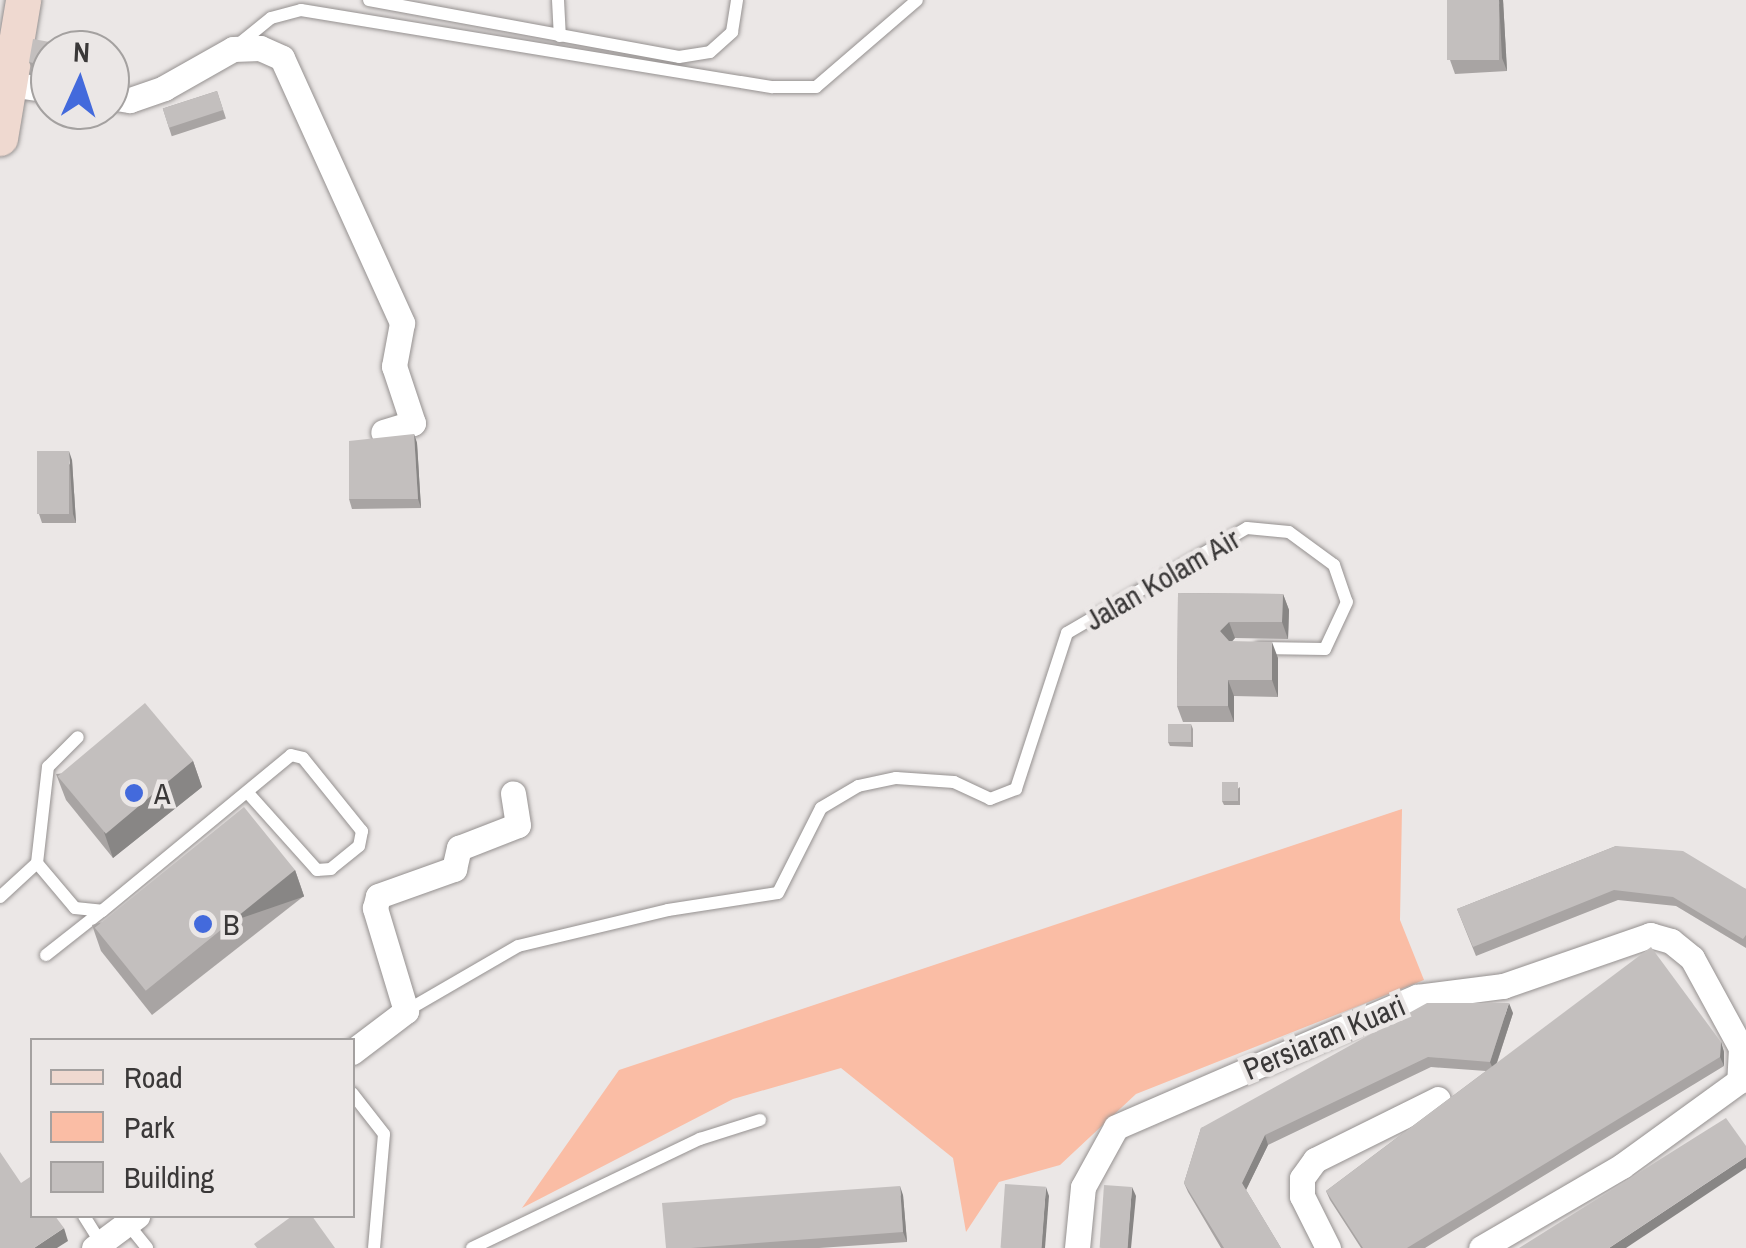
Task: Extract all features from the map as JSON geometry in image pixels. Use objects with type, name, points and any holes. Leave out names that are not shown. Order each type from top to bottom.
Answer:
[{"type":"street","points":[[0,138],[23,0]]},
{"type":"street","points":[[130,100],[164,88],[233,49],[260,48],[282,58],[402,323],[394,366],[413,423],[382,432]]},
{"type":"street","points":[[9,84],[30,87]]},
{"type":"street","points":[[406,1011],[375,908],[378,896],[454,869],[460,848],[518,826],[513,793]]},
{"type":"street","name":"Persiaran Kuari","points":[[1077,1248],[1083,1187],[1116,1127],[1418,997],[1502,986],[1650,936],[1671,942],[1692,958],[1740,1048],[1738,1081],[1622,1166],[1481,1248]]},
{"type":"street","name":"Jalan Kolam Air","points":[[355,1050],[406,1011]]},
{"type":"street","points":[[1328,1248],[1302,1196],[1308,1169],[1438,1099]]},
{"type":"street","points":[[97,1245],[132,1219]]},
{"type":"lane","points":[[368,0],[679,57],[710,52],[732,32],[737,0]]},
{"type":"lane","points":[[558,0],[560,36]]},
{"type":"lane","points":[[233,49],[271,18],[301,10],[773,88],[816,87],[916,0]]},
{"type":"lane","name":"Jalan Kolam Air","points":[[406,1011],[518,946],[668,910],[778,893],[821,808],[858,786],[896,778],[954,782],[990,799],[1016,789],[1067,633],[1247,528],[1289,532],[1334,565],[1347,602],[1326,649],[1236,648]]},
{"type":"lane","points":[[0,896],[37,862],[48,767],[78,738]]},
{"type":"lane","points":[[46,955],[290,755],[303,758],[362,831],[360,846],[331,870],[316,870],[248,793]]},
{"type":"lane","points":[[37,862],[75,908],[102,911]]},
{"type":"lane","points":[[355,1098],[384,1134],[374,1248]]},
{"type":"lane","points":[[472,1248],[700,1139],[760,1120]]},
{"type":"lane","points":[[85,1218],[97,1245]]},
{"type":"lane","points":[[132,1219],[147,1248]]},
{"type":"green space","points":[[1402,809],[1400,920],[1424,980],[1136,1094],[1060,1165],[999,1182],[966,1232],[953,1158],[841,1068],[733,1099],[522,1208],[619,1070]]},
{"type":"building","points":[[1447,0],[1499,0],[1499,60],[1447,60]]},
{"type":"building","points":[[217,91],[223,110],[169,128],[163,109]]},
{"type":"building","points":[[414,434],[418,499],[349,499],[349,441]]},
{"type":"building","points":[[37,451],[69,451],[69,514],[37,514]]},
{"type":"building","points":[[1178,593],[1283,594],[1282,622],[1229,622],[1220,631],[1229,641],[1272,642],[1272,680],[1228,680],[1228,706],[1177,706]]},
{"type":"building","name":"A","points":[[145,703],[193,760],[106,834],[58,776]]},
{"type":"building","points":[[1168,724],[1191,724],[1191,742],[1168,742]]},
{"type":"building","points":[[1222,782],[1238,782],[1238,801],[1222,801]]},
{"type":"building","name":"B","points":[[244,807],[295,870],[146,991],[95,928]]},
{"type":"building","points":[[1616,846],[1683,851],[1746,889],[1746,935],[1743,939],[1673,897],[1614,890],[1473,947],[1457,909]]},
{"type":"building","points":[[1651,947],[1721,1042],[1720,1057],[1407,1248],[1363,1248],[1326,1191]]},
{"type":"building","points":[[1427,1003],[1509,1003],[1490,1062],[1428,1057],[1265,1135],[1242,1183],[1281,1248],[1224,1248],[1184,1183],[1201,1128]]},
{"type":"building","points":[[1726,1118],[1746,1146],[1746,1157],[1609,1248],[1519,1248]]},
{"type":"building","points":[[0,1152],[21,1183],[30,1177],[30,1218],[56,1218],[64,1228],[34,1248],[0,1248]]},
{"type":"building","points":[[1005,1184],[1046,1187],[1042,1248],[1001,1248]]},
{"type":"building","points":[[1104,1185],[1132,1187],[1128,1248],[1100,1248]]},
{"type":"building","points":[[900,1186],[903,1232],[666,1248],[662,1203]]},
{"type":"building","points":[[289,1218],[313,1218],[335,1248],[257,1248],[254,1244]]},
{"type":"place","name":"A","points":[[134,793]]},
{"type":"place","name":"B","points":[[203,924]]}]
